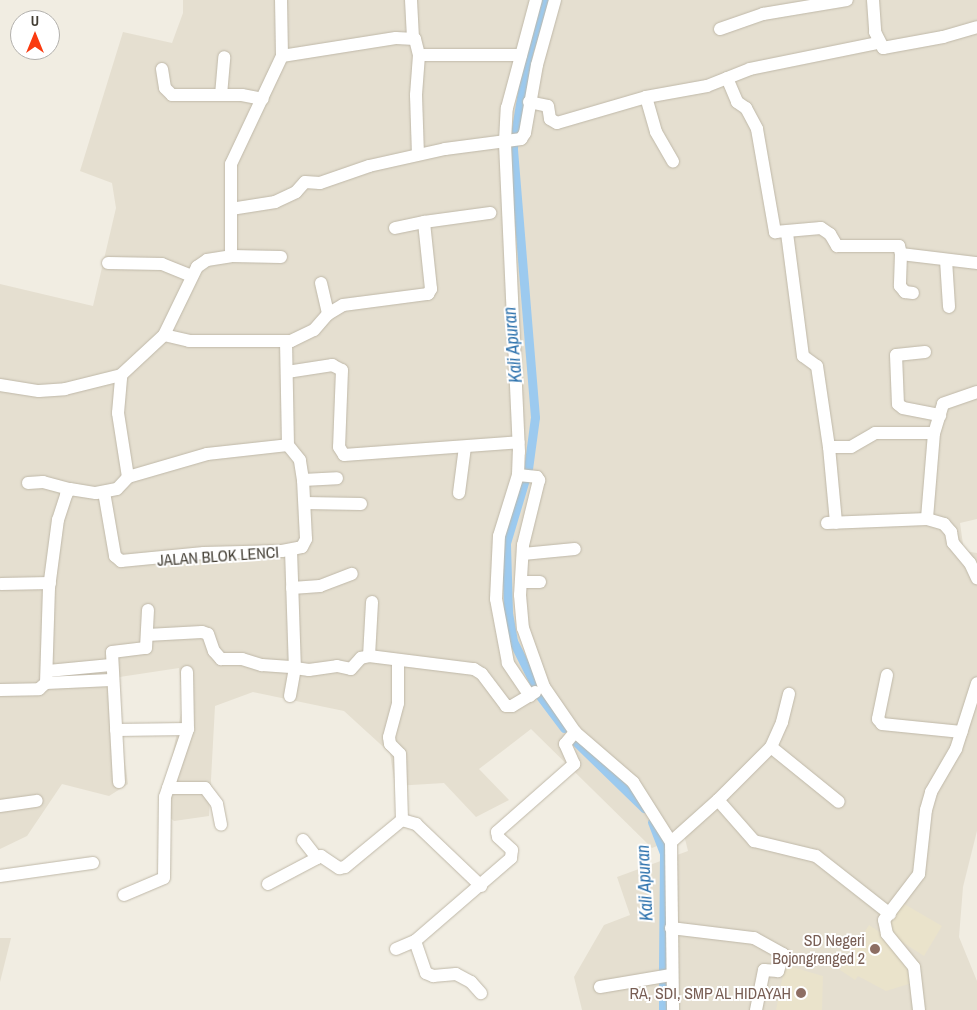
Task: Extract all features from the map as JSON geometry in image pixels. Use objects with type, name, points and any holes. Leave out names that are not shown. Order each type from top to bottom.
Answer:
[{"type":"street","points":[[231,256],[231,164],[282,56],[281,0]]},
{"type":"street","points":[[411,0],[413,38],[417,42],[419,55],[416,95],[418,154]]},
{"type":"street","points":[[530,696],[508,663],[496,599],[499,536],[524,476],[519,442],[511,140],[507,108],[536,0]]},
{"type":"street","points":[[231,210],[275,202],[296,192],[305,182],[320,183],[369,166],[418,154],[511,140],[525,133],[529,102],[555,0]]},
{"type":"street","points":[[720,29],[763,14],[847,0]]},
{"type":"street","points":[[873,0],[878,42],[887,49],[977,27]]},
{"type":"street","points":[[282,56],[396,38],[413,38]]},
{"type":"street","points":[[529,102],[548,106],[550,119],[557,123],[646,97],[706,86],[765,65],[878,42]]},
{"type":"street","points":[[419,55],[521,55]]},
{"type":"street","points":[[222,96],[224,57]]},
{"type":"street","points":[[162,69],[168,94],[186,97],[242,95],[262,99]]},
{"type":"street","points":[[727,78],[738,102],[746,108],[757,129],[775,232],[786,233],[821,228],[830,234],[837,246],[896,245],[902,254],[900,286],[905,292],[913,293]]},
{"type":"street","points":[[646,97],[656,132],[673,161]]},
{"type":"street","points":[[395,228],[490,213]]},
{"type":"street","points":[[164,336],[189,341],[286,341],[314,330],[328,314],[342,305],[430,293],[424,222]]},
{"type":"street","points":[[786,233],[803,356],[817,366],[829,447],[832,523],[927,519],[944,524],[951,532],[953,543],[970,563],[977,578]]},
{"type":"street","points":[[902,254],[977,262]]},
{"type":"street","points":[[0,385],[39,391],[65,389],[121,375],[164,336],[191,276],[207,260],[231,256],[281,257]]},
{"type":"street","points":[[946,260],[949,307]]},
{"type":"street","points":[[108,263],[162,264],[191,276]]},
{"type":"street","points":[[321,283],[328,314]]},
{"type":"street","points":[[286,341],[288,445],[300,460],[304,480],[305,502],[305,543],[291,550]]},
{"type":"street","points":[[925,352],[896,355],[898,404],[903,408],[940,415]]},
{"type":"street","points":[[287,372],[332,365],[342,370],[339,447],[344,455],[519,442]]},
{"type":"street","points":[[28,483],[43,482],[70,489],[104,492],[124,486],[128,478],[118,413],[121,375]]},
{"type":"street","points":[[927,519],[934,433],[945,402],[977,392]]},
{"type":"street","points":[[829,447],[851,447],[875,433],[934,433]]},
{"type":"street","points":[[128,478],[207,454],[288,445]]},
{"type":"street","points":[[459,493],[465,447]]},
{"type":"street","points":[[524,476],[537,477],[538,484],[523,554],[521,582],[523,628],[544,687],[575,732],[633,782],[671,842],[670,975],[673,1010]]},
{"type":"street","points":[[304,480],[337,478]]},
{"type":"street","points":[[0,690],[39,689],[47,677],[50,583],[58,520],[63,500],[70,489]]},
{"type":"street","name":"JALAN BLOK LENCI","points":[[104,492],[115,556],[122,561],[204,554],[291,550],[295,668],[290,696]]},
{"type":"street","points":[[305,502],[361,504]]},
{"type":"street","points":[[523,554],[575,549]]},
{"type":"street","points":[[292,588],[320,586],[352,574]]},
{"type":"street","points":[[521,582],[540,582]]},
{"type":"street","points":[[1,584],[50,583]]},
{"type":"street","points":[[369,656],[372,602]]},
{"type":"street","points":[[119,782],[111,680],[112,650],[146,648],[148,610]]},
{"type":"street","points":[[147,635],[202,632],[208,634],[214,651],[221,659],[242,659],[262,665],[309,670],[337,666],[351,669],[361,658],[369,656],[474,669],[482,674],[506,706],[512,706],[544,687]]},
{"type":"street","points":[[398,660],[398,703],[388,737],[390,744],[400,754],[402,820]]},
{"type":"street","points":[[47,677],[111,665]]},
{"type":"street","points":[[124,895],[164,878],[168,788],[188,729],[187,672]]},
{"type":"street","points":[[887,675],[878,719],[882,724],[962,732]]},
{"type":"street","points":[[47,677],[111,680]]},
{"type":"street","points":[[919,1010],[914,967],[887,934],[884,920],[919,874],[926,810],[962,732],[977,683]]},
{"type":"street","points":[[671,842],[718,800],[771,747],[782,722],[789,694]]},
{"type":"street","points":[[116,730],[188,729]]},
{"type":"street","points":[[396,949],[415,941],[481,886],[513,854],[498,837],[497,832],[574,764],[565,744],[575,732]]},
{"type":"street","points":[[771,747],[839,802]]},
{"type":"street","points":[[168,788],[205,788],[217,804],[221,825]]},
{"type":"street","points":[[718,800],[754,841],[816,856],[890,914]]},
{"type":"street","points":[[0,806],[37,801]]},
{"type":"street","points":[[268,884],[324,856],[339,868],[345,867],[402,820]]},
{"type":"street","points":[[402,820],[416,824],[481,886]]},
{"type":"street","points":[[303,840],[317,858]]},
{"type":"street","points":[[0,876],[93,863]]},
{"type":"street","points":[[671,928],[754,938],[783,954],[778,971],[764,970],[756,1010]]},
{"type":"street","points":[[415,941],[426,973],[433,976],[456,974],[471,982],[480,993]]},
{"type":"street","points":[[600,987],[670,975]]},
{"type":"shaded area","points":[[183,0],[977,0],[977,519],[960,523],[964,551],[977,553],[977,831],[963,887],[959,937],[977,981],[977,1010],[582,1010],[574,977],[604,925],[630,915],[617,877],[688,851],[684,835],[652,848],[531,729],[479,769],[509,800],[476,817],[444,783],[395,786],[390,753],[344,711],[253,692],[215,706],[209,816],[174,821],[161,810],[183,703],[179,668],[113,678],[128,784],[109,796],[62,784],[27,836],[0,849],[0,284],[93,306],[116,208],[112,183],[80,171],[123,32],[172,43],[183,13]]},
{"type":"shaded area","points":[[899,901],[942,926],[924,956],[891,935],[890,915]]},
{"type":"shaded area","name":"SD Negeri Bojongrenged 2","points":[[869,925],[884,935],[908,963],[915,982],[886,991],[858,976],[855,980],[840,970]]},
{"type":"shaded area","points":[[0,938],[11,938],[0,982]]},
{"type":"shaded area","name":"RA, SDI, SMP AL HIDAYAH","points":[[785,965],[823,976],[822,1010],[776,1010]]},
{"type":"waterway","name":"Kali Apuran","points":[[534,683],[513,641],[508,612],[506,543],[528,469],[535,417],[513,147],[528,54],[545,0]]},
{"type":"waterway","points":[[540,696],[564,728]]},
{"type":"waterway","name":"Kali Apuran","points":[[574,740],[644,808]]},
{"type":"waterway","name":"Kali Apuran","points":[[652,822],[664,854],[663,969]]},
{"type":"waterway","name":"Kali Apuran","points":[[663,983],[663,1010]]},
{"type":"place","name":"SD Negeri Bojongrenged 2","points":[[875,949]]},
{"type":"place","name":"RA, SDI, SMP AL HIDAYAH","points":[[801,993]]}]
